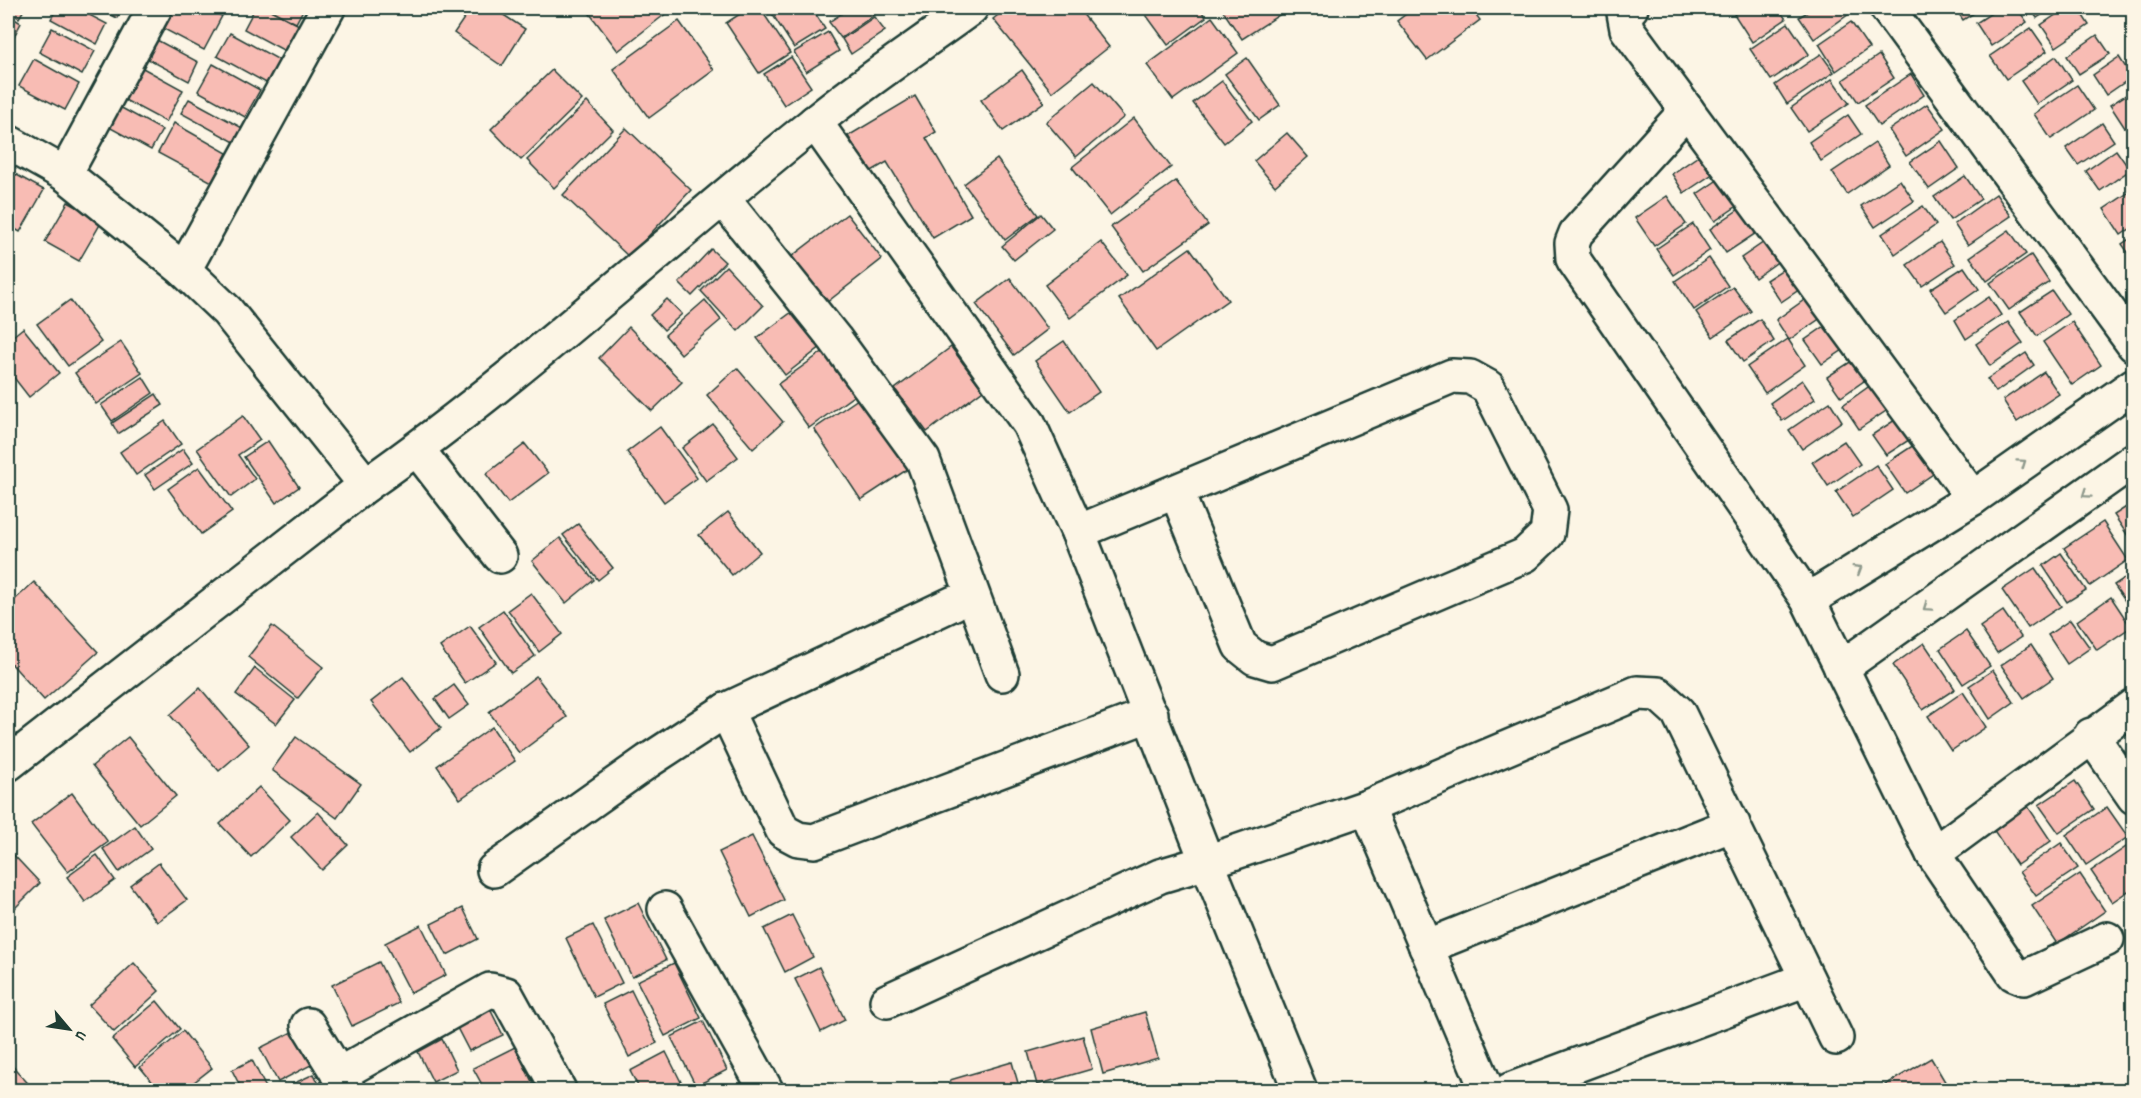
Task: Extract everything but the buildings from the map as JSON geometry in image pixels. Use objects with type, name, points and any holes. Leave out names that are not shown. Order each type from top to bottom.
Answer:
[{"type":"street","points":[[65,174],[155,8]]},
{"type":"street","points":[[184,270],[328,8]]},
{"type":"street","points":[[8,764],[366,485],[417,449],[815,122],[971,8]]},
{"type":"street","points":[[1631,8],[1624,13],[1627,29],[1973,498]]},
{"type":"street","points":[[1887,8],[2133,345]]},
{"type":"street","points":[[1688,110],[1576,233],[1572,243],[1573,259],[1808,600],[1933,854],[2014,974],[2024,978],[2107,939]]},
{"type":"street","points":[[815,122],[1029,423],[1078,532],[1207,862],[1300,1090]]},
{"type":"street","points":[[8,142],[65,174],[184,270],[227,311],[366,485]]},
{"type":"street","points":[[723,199],[835,339],[922,460],[1002,674]]},
{"type":"street","points":[[1078,532],[1176,491],[1452,376],[1470,377],[1488,387],[1550,510],[1547,534],[1525,555],[1272,663],[1256,658],[1240,646],[1176,491]]},
{"type":"street","points":[[1808,600],[1973,498],[2133,385]]},
{"type":"street","points":[[417,449],[500,556]]},
{"type":"street","points":[[1841,668],[2133,460]]},
{"type":"street","points":[[494,870],[648,761],[726,710],[954,603]]},
{"type":"street","points":[[887,1001],[1160,876],[1367,807],[1637,693],[1658,694],[1678,712],[1836,1038]]},
{"type":"street","points":[[1933,854],[2133,706]]},
{"type":"street","points":[[726,710],[783,831],[798,839],[814,841],[1151,714]]},
{"type":"street","points":[[2091,735],[2133,796]]},
{"type":"street","points":[[1367,807],[1487,1090]]},
{"type":"street","points":[[1426,947],[1732,824]]},
{"type":"street","points":[[664,909],[766,1090]]},
{"type":"street","points":[[1510,1090],[1807,979]]},
{"type":"street","points":[[308,1025],[343,1083],[490,990],[498,990],[506,994],[559,1090]]}]
